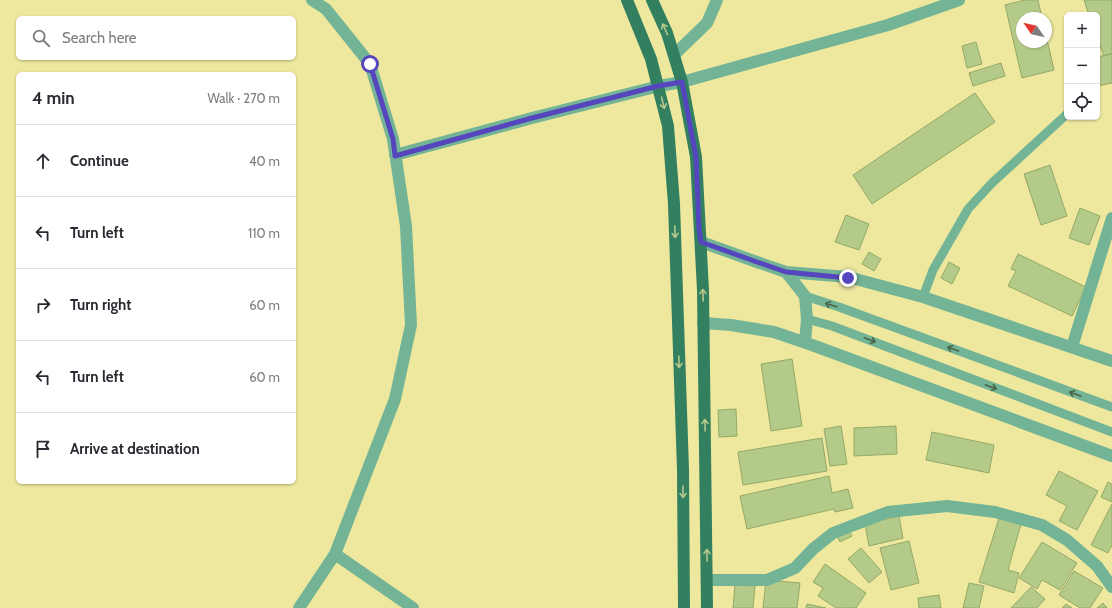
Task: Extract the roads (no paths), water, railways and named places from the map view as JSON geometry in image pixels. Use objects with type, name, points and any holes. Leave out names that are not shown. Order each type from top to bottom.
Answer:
[{"type":"main road","points":[[627,0],[651,59],[668,126],[674,204],[683,469],[684,608]]},
{"type":"main road","points":[[652,0],[667,33],[682,82],[696,157],[704,323],[707,608]]},
{"type":"street","points":[[299,608],[335,554],[395,399],[411,325],[406,226],[393,139],[370,64],[326,9],[312,0]]},
{"type":"street","points":[[674,55],[707,23],[718,0]]},
{"type":"street","points":[[395,156],[532,118],[658,86],[682,82],[888,25],[958,0]]},
{"type":"street","points":[[1072,347],[1112,218]]},
{"type":"street","points":[[701,242],[786,272],[848,278],[923,297],[1112,361]]},
{"type":"street","points":[[786,272],[805,296],[807,319],[804,342]]},
{"type":"street","points":[[704,323],[731,325],[774,332],[1112,456]]},
{"type":"street","points":[[707,580],[767,580],[795,568],[813,549],[834,533],[888,512],[947,506],[995,512],[1042,525],[1068,540],[1091,560],[1112,587]]},
{"type":"street","points":[[335,554],[412,608]]},
{"type":"lane","points":[[923,297],[933,270],[968,209],[992,183],[1064,117]]},
{"type":"lane","points":[[805,296],[839,307],[1112,407]]},
{"type":"lane","points":[[807,319],[832,326],[1112,432]]}]
